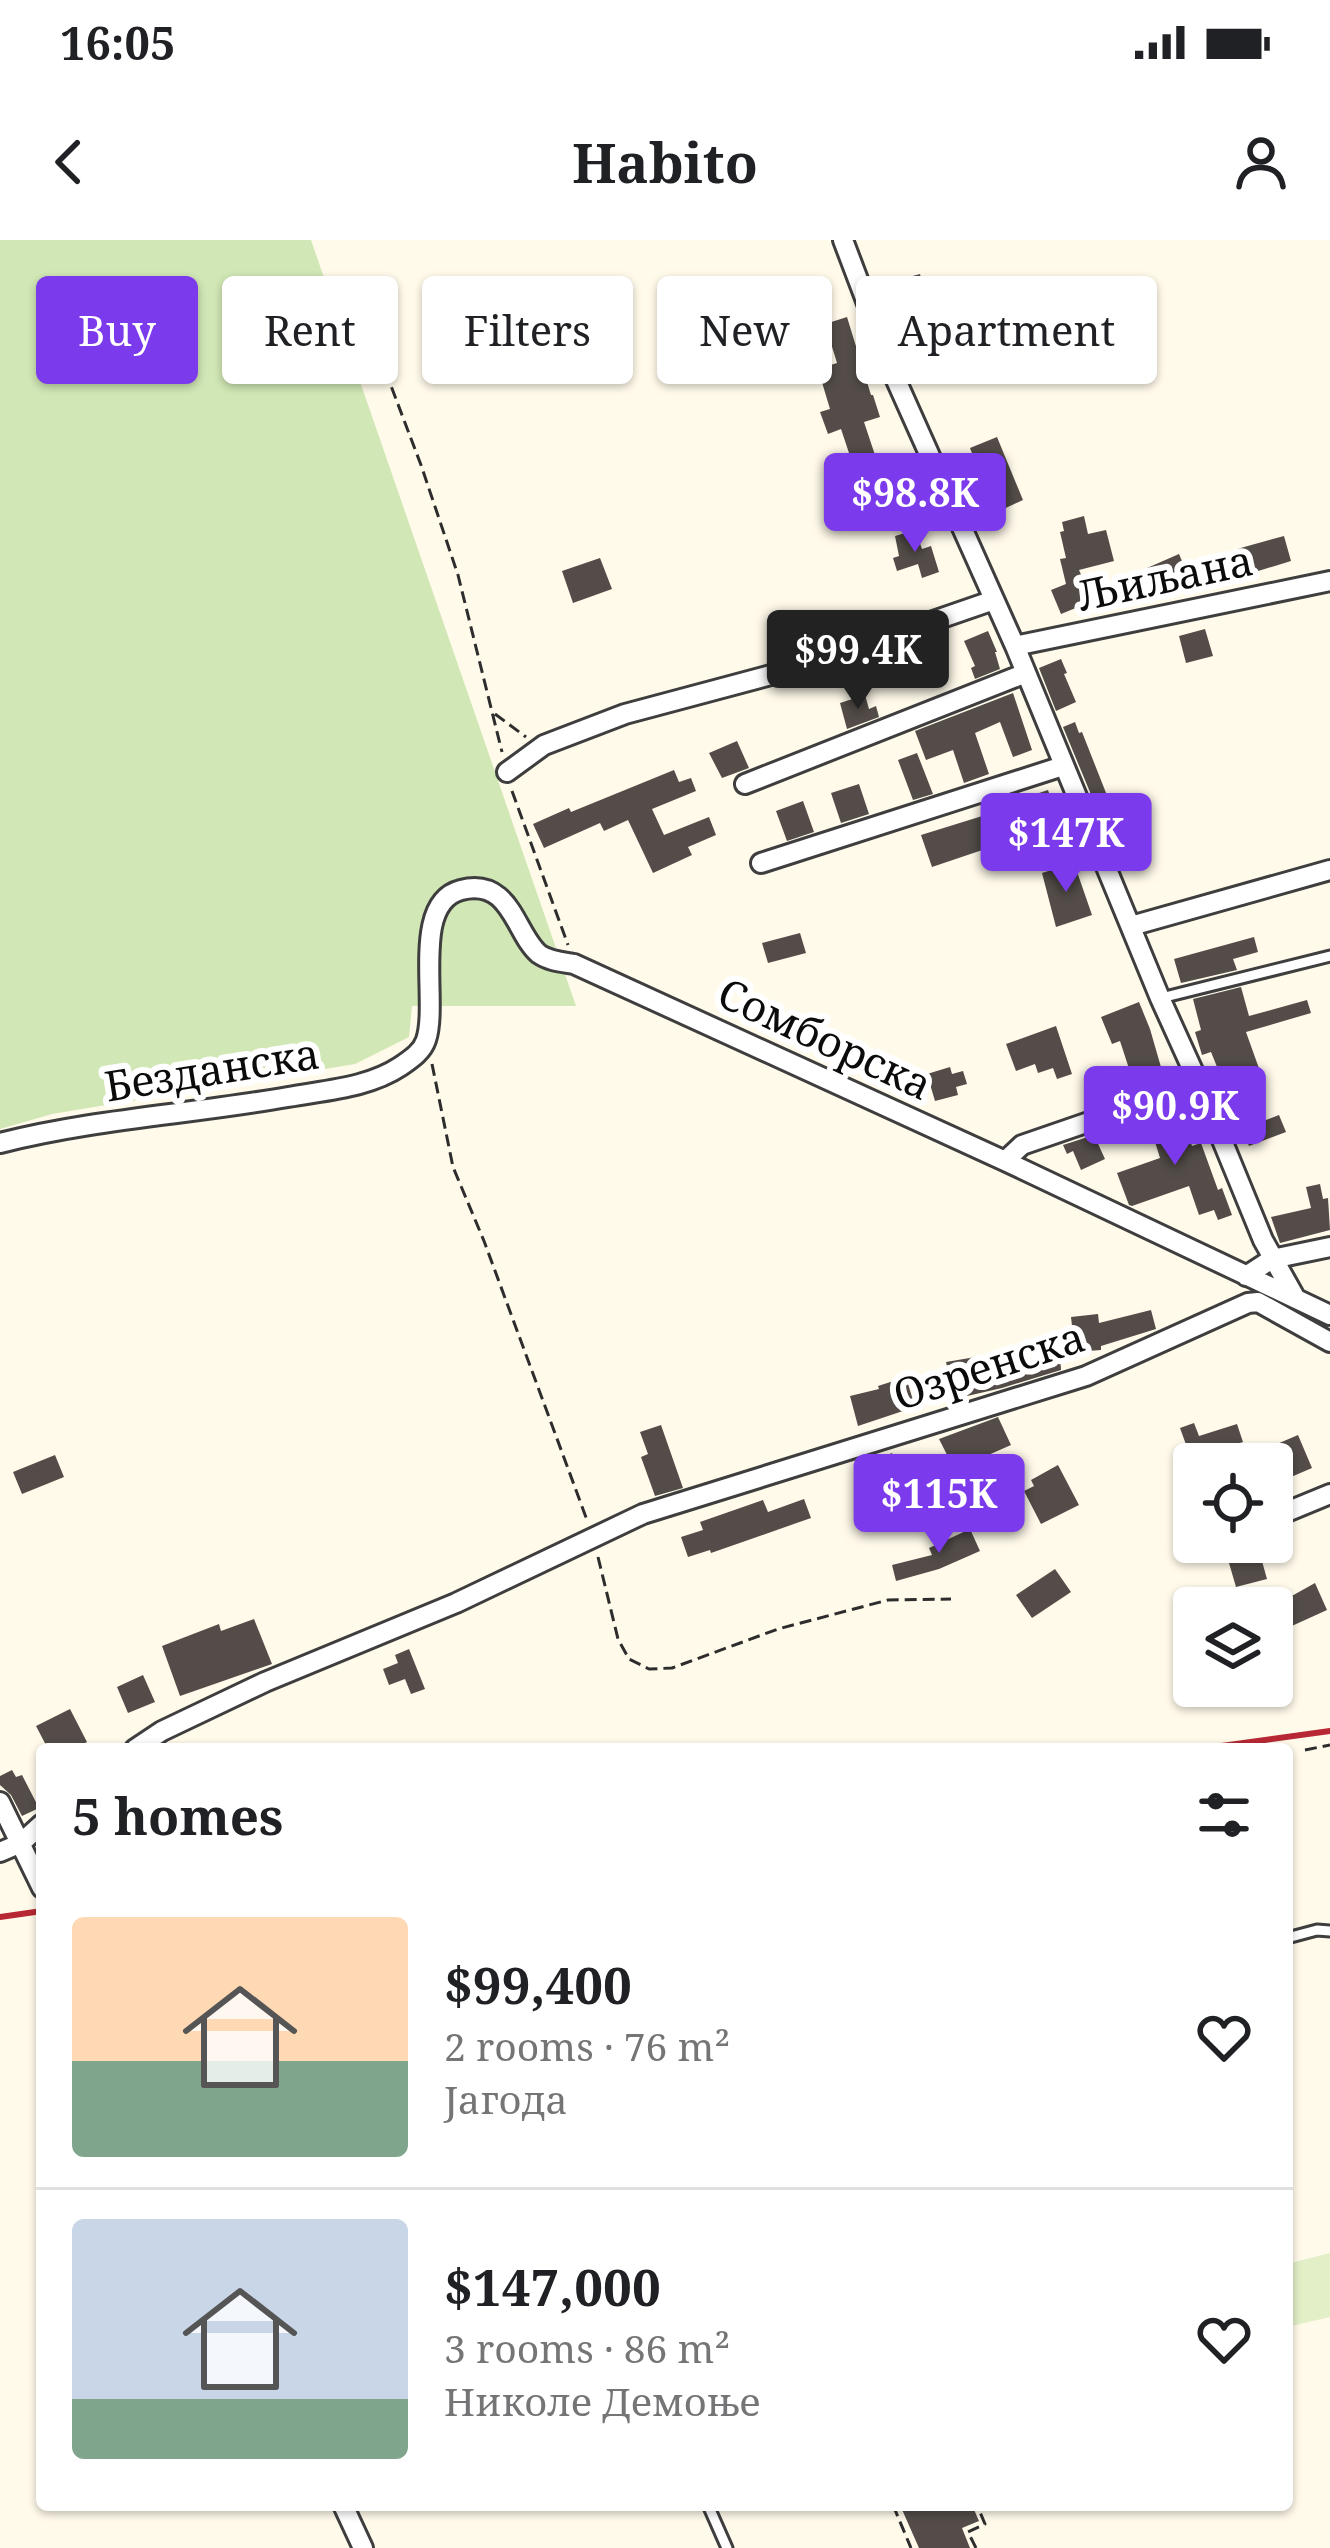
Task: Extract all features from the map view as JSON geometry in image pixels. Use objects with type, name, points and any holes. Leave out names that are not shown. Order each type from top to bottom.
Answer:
[{"type":"street","points":[[842,240],[896,380],[1016,646],[1272,1259],[1297,1300]]},
{"type":"street","name":"Љиљана","points":[[1016,646],[1330,580]]},
{"type":"street","points":[[507,772],[544,745],[625,714],[796,668],[994,600]]},
{"type":"street","points":[[745,784],[1026,673]]},
{"type":"street","points":[[761,862],[1063,766]]},
{"type":"street","points":[[1131,926],[1330,870]]},
{"type":"street","name":"Сомборска","points":[[425,1045],[432,925],[440,903],[454,893],[473,889],[491,893],[514,912],[536,950],[549,960],[574,964],[1330,1315]]},
{"type":"street","name":"Безданска","points":[[0,1143],[55,1129],[216,1110],[366,1083],[390,1073],[425,1045]]},
{"type":"street","points":[[1005,1161],[1022,1145],[1199,1084]]},
{"type":"street","points":[[1246,1276],[1272,1259],[1330,1246]]},
{"type":"street","name":"Озренска","points":[[144,1743],[265,1682],[456,1604],[643,1514],[1086,1376],[1248,1303],[1258,1302],[1330,1342]]},
{"type":"street","points":[[1293,1509],[1330,1494]]},
{"type":"street","points":[[0,1802],[36,1875]]},
{"type":"street","points":[[0,1852],[36,1829]]},
{"type":"street","points":[[346,2511],[363,2548]]},
{"type":"lane","points":[[1160,998],[1330,956]]},
{"type":"lane","points":[[1293,1936],[1330,1931]]},
{"type":"lane","points":[[711,2511],[727,2548]]},
{"type":"path","points":[[389,384],[458,575],[518,809],[574,964]]},
{"type":"path","points":[[492,711],[544,745]]},
{"type":"path","points":[[425,1045],[453,1167],[594,1539],[618,1639],[629,1659],[649,1670],[671,1668],[778,1630],[888,1600],[951,1599]]},
{"type":"path","points":[[1305,1750],[1330,1745]]},
{"type":"path","points":[[896,2511],[911,2548]]},
{"type":"path","points":[[976,2548],[968,2532],[986,2524],[980,2511]]},
{"type":"green space","points":[[0,240],[311,240],[323,276],[222,276],[222,384],[361,384],[576,1006],[412,1006],[409,1037],[355,1064],[52,1114],[0,1129]]},
{"type":"green space","points":[[1330,2253],[1330,2317],[1293,2326],[1293,2262]]},
{"type":"building","points":[[847,317],[856,346],[856,384],[868,384],[880,417],[864,422],[878,464],[855,471],[841,429],[828,434],[820,412],[830,409],[822,384],[832,384],[832,365],[837,363],[832,322]]},
{"type":"building","points":[[997,437],[1023,500],[995,513],[970,448]]},
{"type":"building","points":[[1084,516],[1088,534],[1106,530],[1114,561],[1079,570],[1093,601],[1061,614],[1051,590],[1066,584],[1060,559],[1066,558],[1062,522]]},
{"type":"building","points":[[915,530],[922,549],[931,546],[939,572],[922,578],[918,564],[897,571],[893,558],[899,556],[895,536]]},
{"type":"building","points":[[1284,536],[1291,561],[1245,575],[1237,549]]},
{"type":"building","points":[[1179,554],[1185,568],[1171,574],[1178,592],[1161,600],[1147,568]]},
{"type":"building","points":[[600,558],[612,589],[573,603],[562,571]]},
{"type":"building","points":[[1205,629],[1213,656],[1186,663],[1179,636]]},
{"type":"building","points":[[988,631],[1000,669],[975,679],[971,668],[975,666],[964,641]]},
{"type":"building","points":[[1061,659],[1076,702],[1056,711],[1039,668]]},
{"type":"building","points":[[1013,693],[1032,750],[1013,757],[1000,722],[975,733],[989,774],[964,783],[953,750],[926,760],[915,731]]},
{"type":"building","points":[[865,695],[869,709],[876,706],[879,717],[847,729],[840,703]]},
{"type":"building","points":[[1075,722],[1110,803],[1097,809],[1063,727]]},
{"type":"building","points":[[737,741],[749,768],[722,778],[709,753]]},
{"type":"building","points":[[917,753],[933,794],[913,800],[898,760]]},
{"type":"building","points":[[674,770],[679,782],[691,778],[696,791],[652,809],[664,835],[709,817],[716,835],[688,847],[692,855],[653,873],[628,820],[604,831],[600,823],[544,848],[533,824]]},
{"type":"building","points":[[859,784],[869,814],[841,823],[831,793]]},
{"type":"building","points":[[1048,790],[1057,816],[1010,832],[1012,840],[932,867],[921,835],[1008,808],[1005,799],[1019,794],[1021,799]]},
{"type":"building","points":[[803,801],[814,832],[787,841],[776,811]]},
{"type":"building","points":[[1074,863],[1092,915],[1056,927],[1042,873]]},
{"type":"building","points":[[800,933],[806,953],[768,963],[762,943]]},
{"type":"building","points":[[1254,937],[1258,952],[1233,959],[1237,970],[1181,983],[1174,959]]},
{"type":"building","points":[[1241,987],[1249,1016],[1307,1000],[1311,1013],[1246,1032],[1261,1074],[1238,1082],[1258,1123],[1279,1115],[1286,1132],[1249,1146],[1211,1052],[1202,1055],[1193,999]]},
{"type":"building","points":[[1139,1002],[1165,1081],[1139,1090],[1120,1041],[1112,1044],[1101,1017]]},
{"type":"building","points":[[1056,1026],[1072,1074],[1057,1079],[1053,1068],[1038,1073],[1035,1064],[1016,1071],[1006,1044]]},
{"type":"building","points":[[950,1067],[952,1074],[963,1071],[967,1084],[956,1087],[958,1095],[935,1101],[927,1074]]},
{"type":"building","points":[[1179,1105],[1192,1146],[1201,1143],[1232,1215],[1218,1220],[1214,1210],[1199,1215],[1189,1186],[1129,1205],[1117,1173],[1160,1158],[1147,1116]]},
{"type":"building","points":[[1094,1135],[1105,1159],[1081,1170],[1073,1151],[1067,1154],[1063,1145]]},
{"type":"building","points":[[1320,1184],[1323,1199],[1328,1198],[1330,1230],[1280,1243],[1271,1217],[1311,1208],[1306,1187]]},
{"type":"building","points":[[1151,1310],[1156,1329],[1101,1346],[1101,1350],[1075,1352],[1071,1317],[1098,1314],[1099,1323]]},
{"type":"building","points":[[1011,1351],[1012,1367],[1045,1362],[1045,1354],[1060,1353],[1061,1370],[954,1399],[946,1362]]},
{"type":"building","points":[[906,1377],[915,1407],[858,1426],[850,1396]]},
{"type":"building","points":[[998,1417],[1011,1445],[977,1460],[996,1500],[975,1510],[939,1439]]},
{"type":"building","points":[[1194,1423],[1199,1436],[1237,1424],[1243,1442],[1185,1443],[1180,1428]]},
{"type":"building","points":[[661,1425],[683,1488],[655,1496],[641,1457],[648,1454],[640,1432]]},
{"type":"building","points":[[1298,1435],[1312,1468],[1293,1476],[1293,1443],[1279,1443]]},
{"type":"building","points":[[892,1453],[919,1518],[891,1530],[863,1465]]},
{"type":"building","points":[[55,1455],[64,1477],[22,1494],[13,1472]]},
{"type":"building","points":[[1058,1465],[1079,1505],[1041,1524],[1024,1491],[1034,1486],[1031,1480]]},
{"type":"building","points":[[804,1499],[811,1518],[688,1557],[681,1537],[703,1530],[700,1522],[763,1500],[768,1512]]},
{"type":"building","points":[[970,1529],[980,1551],[896,1581],[892,1565],[932,1555],[929,1548]]},
{"type":"building","points":[[1229,1563],[1263,1563],[1267,1579],[1236,1587]]},
{"type":"building","points":[[1055,1569],[1071,1592],[1032,1618],[1016,1595]]},
{"type":"building","points":[[1315,1583],[1327,1610],[1293,1625],[1293,1595]]},
{"type":"building","points":[[254,1619],[272,1664],[180,1696],[162,1646],[219,1624],[221,1631]]},
{"type":"building","points":[[409,1649],[425,1689],[411,1694],[405,1679],[389,1685],[383,1669],[398,1663],[395,1655]]},
{"type":"building","points":[[143,1675],[155,1702],[128,1713],[117,1687]]},
{"type":"building","points":[[70,1709],[87,1742],[45,1743],[36,1726]]},
{"type":"building","points":[[12,1770],[16,1777],[22,1775],[36,1809],[22,1816],[0,1785],[0,1776]]},
{"type":"building","points":[[903,2511],[975,2511],[979,2521],[962,2528],[970,2548],[919,2548]]},
{"type":"railway","points":[[1243,1743],[1330,1731]]},
{"type":"railway","points":[[0,1917],[36,1912]]}]
